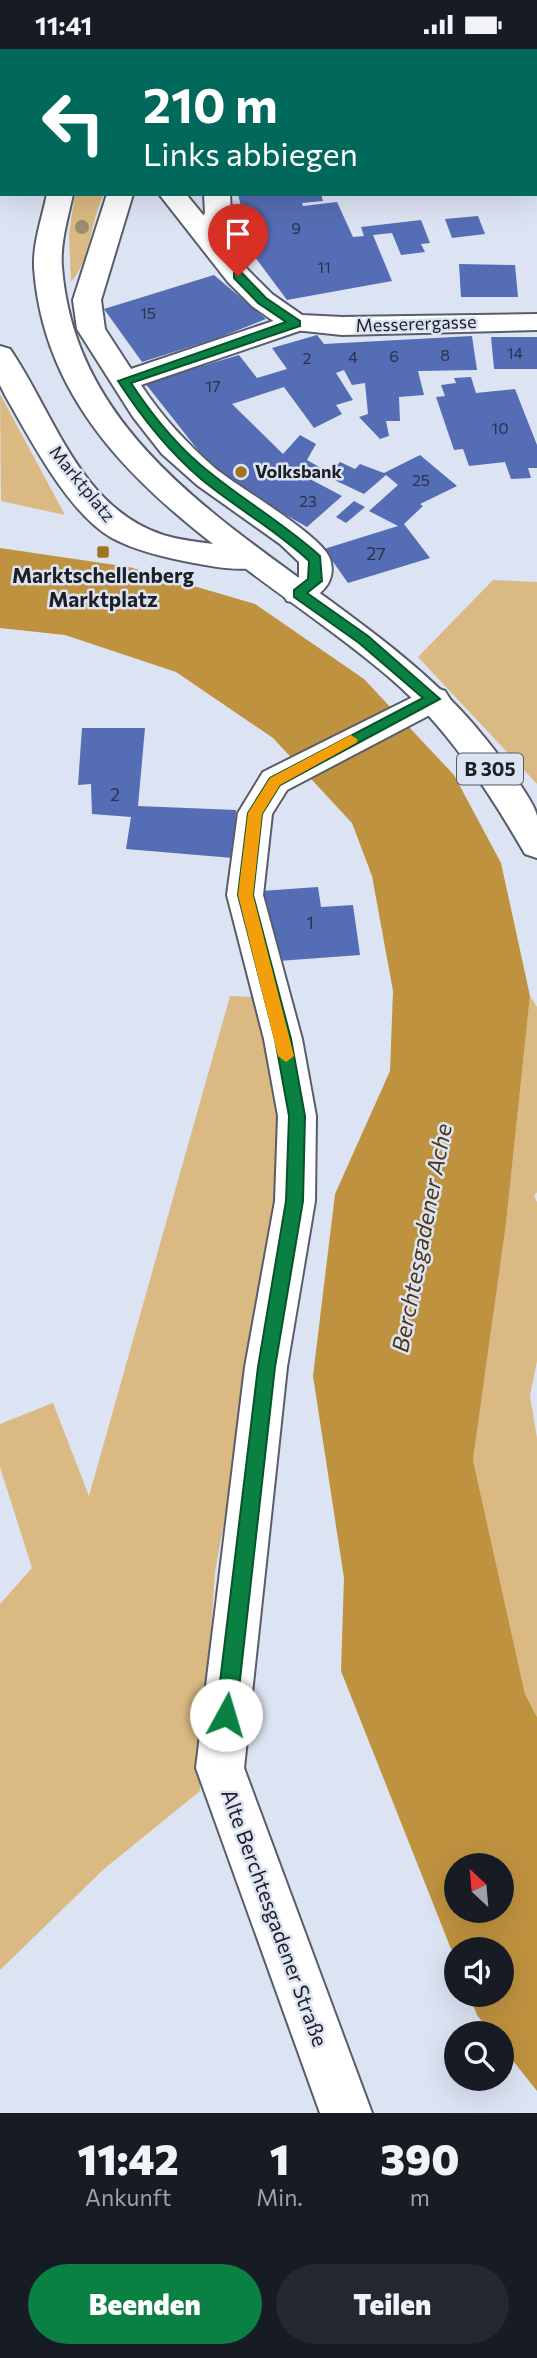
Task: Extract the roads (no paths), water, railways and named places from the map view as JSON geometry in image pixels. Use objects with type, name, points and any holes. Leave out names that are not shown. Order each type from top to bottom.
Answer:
[{"type":"street","name":"B 305","points":[[60,196],[48,265],[52,306],[63,349],[78,381],[133,456],[191,509],[252,559],[373,647],[433,699],[467,737],[507,793],[537,845]]},
{"type":"street","points":[[119,196],[87,300],[91,329],[143,410],[173,447],[208,478],[291,537],[315,559],[315,581],[298,593]]},
{"type":"street","points":[[174,196],[262,300],[295,323]]},
{"type":"street","points":[[205,233],[218,213],[217,196]]},
{"type":"street","name":"Messerergasse","points":[[295,323],[342,326],[537,322]]},
{"type":"street","points":[[124,381],[295,323]]},
{"type":"street","name":"Marktplatz","points":[[0,355],[23,406],[44,438],[102,512],[120,529],[201,556],[252,559]]},
{"type":"street","name":"Alte Berchtesgadener Straße","points":[[346,2113],[220,1768],[266,1367],[295,1201],[297,1116],[283,1039],[245,895],[255,813],[275,781],[433,699]]},
{"type":"water","name":"Berchtesgadener Ache","points":[[0,548],[129,567],[255,604],[364,679],[454,775],[501,863],[530,996],[506,1224],[473,1460],[525,1694],[537,1717],[537,2091],[514,2062],[514,2021],[482,2021],[474,2007],[514,2007],[514,1937],[446,1937],[341,1671],[344,1578],[313,1376],[335,1194],[390,1071],[393,991],[372,876],[352,823],[273,738],[176,672],[65,635],[0,628]]},
{"type":"place","name":"Volksbank","points":[[241,472]]},
{"type":"place","name":"Marktschellenberg Marktplatz","points":[[103,552]]}]
